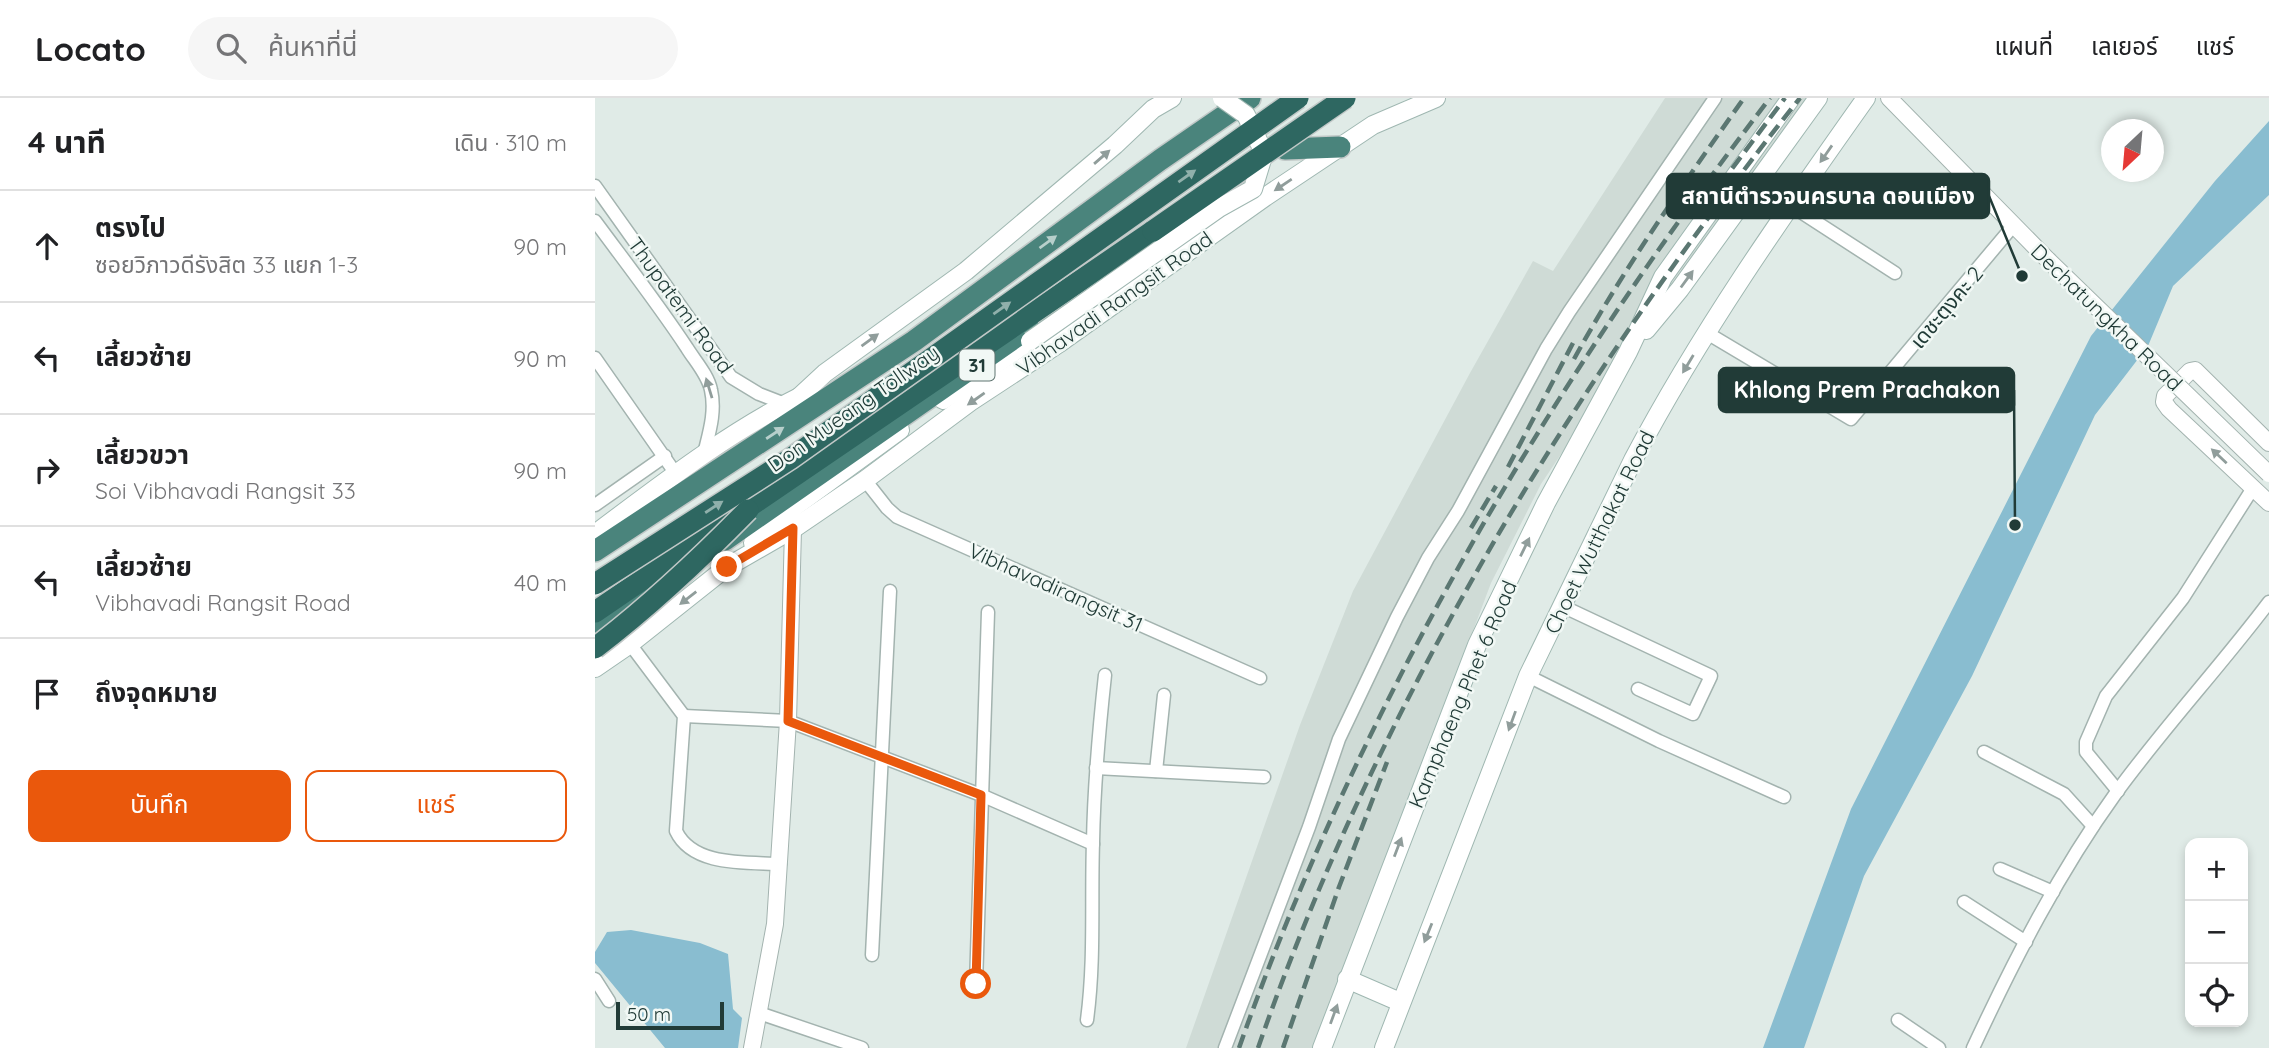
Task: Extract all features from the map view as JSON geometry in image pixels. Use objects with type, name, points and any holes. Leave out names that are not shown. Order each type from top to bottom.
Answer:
[{"type":"highway","points":[[595,551],[914,341],[1160,160],[1250,98]]},
{"type":"highway","name":"Don Mueang Tollway","points":[[595,584],[790,459],[1298,98]]},
{"type":"highway","name":"Don Mueang Tollway","points":[[595,612],[748,510],[1345,98]]},
{"type":"highway","name":"Vibhavadi Rangsit Road","points":[[595,630],[1357,98]]},
{"type":"highway","points":[[1285,149],[1340,147]]},
{"type":"highway","name":"31","points":[[595,648],[700,559],[748,510]]},
{"type":"main road","points":[[791,401],[825,373],[966,271],[1074,180],[1153,108],[1172,98]]},
{"type":"main road","points":[[727,567],[797,505],[932,407],[1219,208],[1253,189],[1264,153],[1246,115],[1222,98]]},
{"type":"main road","name":"Vibhavadi Rangsit Road","points":[[595,668],[630,644],[727,567],[793,528],[865,480],[970,402],[1058,344],[1340,147],[1373,125],[1436,98]]},
{"type":"main road","name":"Kamphaeng Phet 6 Road","points":[[1322,1048],[1477,645],[1546,503],[1628,352],[1663,277],[1791,98]]},
{"type":"main road","name":"Kamphaeng Phet 6 Road","points":[[1628,352],[1680,289],[1818,98]]},
{"type":"main road","name":"Choet Wutthakat Road","points":[[1384,1048],[1528,676],[1638,450],[1707,334],[1790,205],[1866,98]]},
{"type":"main road","points":[[595,534],[704,454],[791,401],[914,341]]},
{"type":"main road","points":[[793,528],[797,505]]},
{"type":"main road","points":[[1347,979],[1400,1002]]},
{"type":"street","points":[[1160,160],[1238,98]]},
{"type":"street","points":[[1225,1048],[1309,827],[1339,738],[1397,617],[1552,340],[1715,98]]},
{"type":"street","name":"Dechatungkha Road","points":[[1889,98],[2013,226],[2269,474]]},
{"type":"street","name":"Thupatemi Road","points":[[595,186],[731,377],[759,394],[791,401]]},
{"type":"street","points":[[1790,205],[1895,273]]},
{"type":"street","name":"Thupatemi Road","points":[[595,221],[669,321],[706,378],[713,405],[704,454]]},
{"type":"street","name":"เดชะตุงคะ 2","points":[[1707,334],[1851,419],[2013,226]]},
{"type":"street","points":[[595,358],[676,474]]},
{"type":"street","points":[[2269,443],[2195,370],[2190,371],[2165,396],[2164,402],[2169,408],[2269,503]]},
{"type":"street","points":[[595,505],[665,456]]},
{"type":"street","name":"Vibhavadirangsit 31","points":[[865,480],[887,509],[897,517],[1260,678]]},
{"type":"street","points":[[2118,791],[2086,752],[2086,741],[2106,696],[2183,598],[2253,488]]},
{"type":"street","points":[[752,1048],[772,951],[780,864],[788,721],[793,528]]},
{"type":"street","points":[[871,955],[890,591]]},
{"type":"street","points":[[1973,1048],[2007,976],[2093,826],[2269,602]]},
{"type":"street","points":[[1562,606],[1711,676],[1693,714],[1638,689]]},
{"type":"street","points":[[976,984],[988,612]]},
{"type":"street","points":[[630,644],[684,716],[676,831],[681,841],[689,848],[729,862],[780,864]]},
{"type":"street","points":[[1087,1020],[1092,982],[1096,768],[1105,675]]},
{"type":"street","points":[[1528,676],[1660,741],[1783,797]]},
{"type":"street","points":[[1156,771],[1164,695]]},
{"type":"street","points":[[684,716],[788,721],[981,795],[1093,844]]},
{"type":"street","points":[[1985,752],[2064,794],[2093,826]]},
{"type":"street","points":[[1096,768],[1264,777]]},
{"type":"street","points":[[2000,869],[2053,892]]},
{"type":"street","points":[[1964,902],[2026,942]]},
{"type":"street","points":[[595,979],[609,1001]]},
{"type":"street","points":[[759,1013],[862,1048]]},
{"type":"street","points":[[1898,1020],[1939,1048]]},
{"type":"shaded area","points":[[1665,98],[1825,98],[1693,257],[1541,484],[1491,583],[1316,1048],[1186,1048],[1300,725],[1353,591],[1533,261],[1553,271]]},
{"type":"water","points":[[2269,121],[2269,195],[2173,286],[2148,346],[2095,415],[1972,676],[1864,876],[1804,1048],[1763,1048],[1851,809],[2091,336],[2215,181]]},
{"type":"water","points":[[631,930],[700,943],[728,954],[733,1009],[742,1018],[738,1048],[665,1048],[595,963],[595,952],[607,932]]},
{"type":"railway","points":[[1574,359],[1634,259],[1744,98]]},
{"type":"railway","points":[[1239,1048],[1287,921],[1342,795],[1402,673],[1467,552],[1537,435],[1611,320],[1689,207],[1770,98]]},
{"type":"railway","points":[[1707,202],[1785,98]]},
{"type":"railway","points":[[1258,1048],[1307,919],[1362,794],[1423,671],[1489,550],[1560,433],[1636,319],[1716,207],[1800,98]]},
{"type":"railway","points":[[1508,467],[1573,343]]},
{"type":"railway","points":[[1471,528],[1496,486]]},
{"type":"railway","points":[[1283,1048],[1339,887],[1387,762]]},
{"type":"place","name":"สถานีตำรวจนครบาล ดอนเมือง","points":[[2022,276]]},
{"type":"place","name":"Khlong Prem Prachakon","points":[[2015,525]]},
{"type":"route","points":[[727,567],[793,528],[788,721],[981,795],[976,984]]}]
